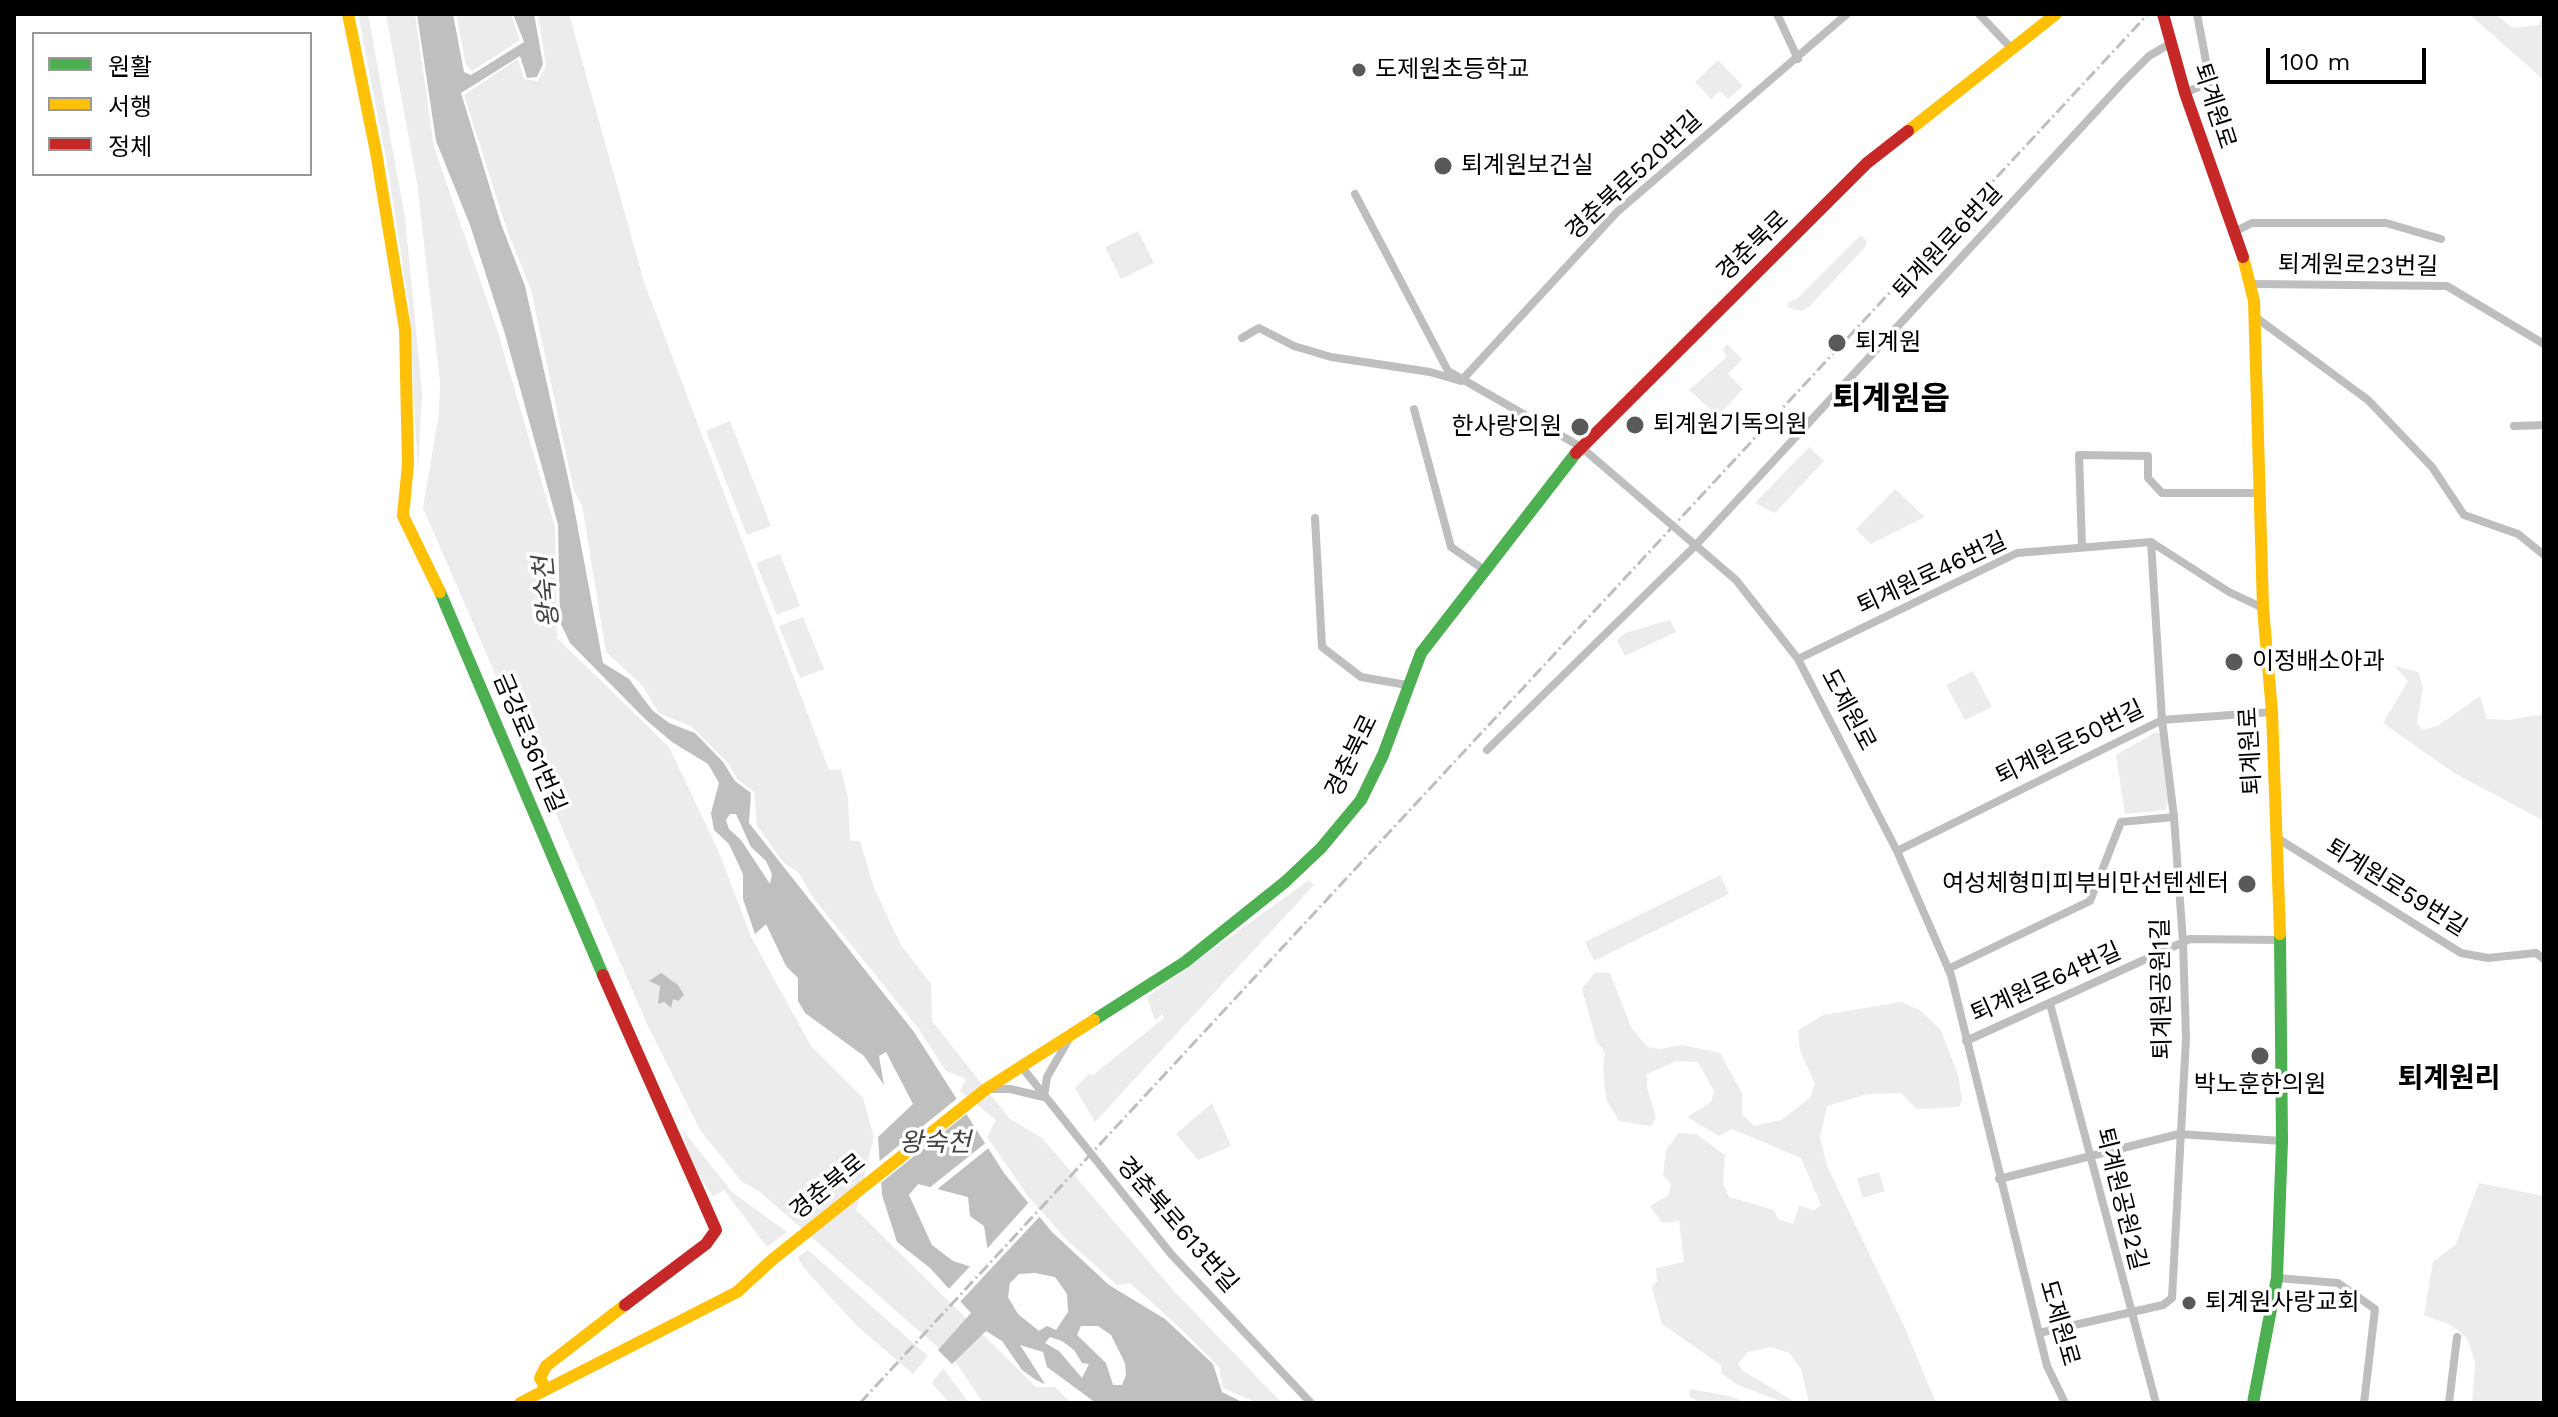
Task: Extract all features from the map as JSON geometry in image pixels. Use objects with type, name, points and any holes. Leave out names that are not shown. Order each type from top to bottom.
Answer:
[{"type":"street","name":"금강로361번길","points":[[348,14],[376,152],[405,329],[408,464],[403,516],[455,623],[626,1030],[716,1230],[706,1244],[546,1366],[540,1378],[546,1389]]},
{"type":"street","points":[[1777,14],[1798,59]]},
{"type":"street","name":"경춘북로520번길","points":[[1461,381],[1617,212],[1847,14]]},
{"type":"street","points":[[1979,14],[2012,49]]},
{"type":"street","name":"경춘북로","points":[[520,1403],[592,1369],[737,1292],[773,1259],[986,1089],[1185,962],[1321,848],[1361,800],[1383,755],[1421,653],[1581,447],[1867,163],[2056,14]]},
{"type":"street","name":"퇴계원로","points":[[2163,14],[2185,93],[2252,284],[2263,608],[2272,712],[2281,940],[2282,1141],[2277,1278],[2253,1403]]},
{"type":"street","points":[[2185,93],[2210,82],[2197,14]]},
{"type":"street","name":"퇴계원로6번길","points":[[1487,750],[1695,546],[2125,80],[2149,56],[2171,43]]},
{"type":"street","name":"도제원로","points":[[1355,194],[1448,371],[1581,447],[1736,580],[1798,659],[1897,851],[1948,969],[2047,1366],[2065,1403]]},
{"type":"street","points":[[2234,232],[2252,223],[2386,223],[2441,239]]},
{"type":"street","name":"퇴계원로23번길","points":[[2252,284],[2447,286],[2544,344]]},
{"type":"street","points":[[2253,316],[2368,400],[2432,467],[2464,515],[2518,534],[2544,555]]},
{"type":"street","points":[[1242,338],[1259,328],[1294,346],[1331,357],[1430,372],[1461,381]]},
{"type":"street","points":[[1414,409],[1451,547],[1486,571]]},
{"type":"street","points":[[2514,426],[2544,425]]},
{"type":"street","points":[[2082,547],[2079,455],[2148,456],[2148,478],[2162,493],[2258,493]]},
{"type":"street","points":[[1315,518],[1322,647],[1361,677],[1407,685]]},
{"type":"street","points":[[2151,542],[2229,592],[2263,608]]},
{"type":"street","name":"퇴계원로46번길","points":[[1798,659],[2017,553],[2151,542]]},
{"type":"street","name":"퇴계원공원1길","points":[[2039,1333],[2163,1305],[2172,1298],[2186,1039],[2183,942],[2174,817],[2162,720],[2151,542]]},
{"type":"street","name":"퇴계원로50번길","points":[[1897,851],[2162,720],[2272,712]]},
{"type":"street","points":[[1948,969],[2090,901],[2121,822],[2174,817]]},
{"type":"street","name":"퇴계원로59번길","points":[[2277,838],[2461,953],[2488,958],[2536,953],[2544,959]]},
{"type":"street","name":"퇴계원로64번길","points":[[1966,1041],[2190,939],[2281,940]]},
{"type":"street","name":"퇴계원공원2길","points":[[2050,1004],[2129,1312],[2156,1403]]},
{"type":"street","points":[[986,1089],[1022,1091],[1044,1097],[1053,1065],[1075,1032]]},
{"type":"street","name":"경춘북로613번길","points":[[1021,1066],[1171,1254],[1311,1403]]},
{"type":"street","points":[[1999,1179],[2179,1134],[2282,1141]]},
{"type":"street","points":[[2277,1278],[2338,1283],[2375,1309],[2364,1403]]},
{"type":"street","points":[[2449,1403],[2457,1337]]},
{"type":"shaded area","points":[[358,14],[368,14],[405,218],[422,392],[418,472],[409,306],[387,163]]},
{"type":"shaded area","points":[[386,14],[415,14],[434,147],[496,326],[555,527],[557,638],[669,747],[718,850],[752,939],[811,1046],[863,1098],[874,1137],[856,1210],[1036,1387],[1055,1387],[1071,1403],[983,1403],[957,1364],[760,1192],[742,1182],[700,1130],[647,1024],[423,508],[439,413],[440,382],[417,182]]},
{"type":"shaded area","points":[[456,14],[511,14],[520,40],[472,71],[466,65]]},
{"type":"shaded area","points":[[538,14],[569,14],[644,282],[829,770],[841,769],[848,798],[850,841],[860,841],[874,888],[901,945],[931,984],[932,1021],[1009,1118],[1042,1138],[1175,1292],[1282,1403],[1257,1403],[1223,1388],[1219,1367],[1179,1327],[1130,1283],[1117,1285],[1066,1239],[1028,1196],[987,1137],[996,1120],[960,1091],[966,1079],[946,1071],[918,1028],[811,895],[799,873],[784,863],[757,826],[754,792],[737,779],[729,764],[692,727],[659,713],[642,685],[606,652],[582,505],[574,491],[531,290],[506,227],[464,95],[518,59],[524,79],[538,81],[546,66]]},
{"type":"shaded area","points":[[2469,14],[2495,14],[2513,28],[2538,25],[2544,14],[2544,80]]},
{"type":"shaded area","points":[[1718,60],[1743,86],[1728,99],[1720,91],[1711,99],[1695,82]]},
{"type":"shaded area","points":[[1138,231],[1154,263],[1121,279],[1105,247]]},
{"type":"shaded area","points":[[1861,235],[1867,241],[1866,246],[1810,306],[1802,311],[1789,308],[1787,303],[1798,298]]},
{"type":"shaded area","points":[[1727,344],[1742,359],[1728,374],[1743,389],[1718,416],[1689,390],[1727,357],[1723,349]]},
{"type":"shaded area","points":[[730,421],[771,526],[747,535],[706,431]]},
{"type":"shaded area","points":[[1809,447],[1824,461],[1775,513],[1755,503]]},
{"type":"shaded area","points":[[1895,489],[1925,517],[1871,544],[1856,529]]},
{"type":"shaded area","points":[[780,554],[800,606],[777,615],[756,563]]},
{"type":"shaded area","points":[[803,617],[824,669],[800,678],[779,626]]},
{"type":"shaded area","points":[[1670,620],[1676,632],[1625,656],[1617,640],[1625,633]]},
{"type":"shaded area","points":[[2395,666],[2418,672],[2423,687],[2417,722],[2422,730],[2437,726],[2480,696],[2487,719],[2509,720],[2544,714],[2544,821],[2454,773],[2383,723],[2408,681]]},
{"type":"shaded area","points":[[1973,671],[1992,707],[1965,720],[1946,685]]},
{"type":"shaded area","points":[[2156,732],[2160,734],[2169,798],[2166,810],[2125,814],[2116,755]]},
{"type":"shaded area","points":[[1720,875],[1729,894],[1594,961],[1585,942]]},
{"type":"shaded area","points":[[1309,880],[1314,885],[1095,1122],[1075,1088],[1164,1018],[1162,1014],[1155,1021],[1147,997]]},
{"type":"shaded area","points":[[1595,972],[1610,973],[1631,1027],[1647,1047],[1659,1049],[1682,1045],[1720,1053],[1742,1093],[1742,1114],[1754,1126],[1781,1120],[1810,1098],[1815,1084],[1800,1051],[1798,1030],[1823,1015],[1901,1002],[1920,1010],[1941,1030],[1958,1075],[1962,1100],[1959,1107],[1917,1109],[1901,1093],[1868,1094],[1827,1106],[1820,1137],[1827,1166],[1904,1326],[1936,1403],[1809,1403],[1801,1369],[1789,1353],[1771,1347],[1748,1352],[1738,1364],[1743,1371],[1792,1400],[1785,1403],[1738,1385],[1722,1374],[1721,1365],[1662,1324],[1652,1288],[1657,1281],[1656,1268],[1684,1262],[1679,1221],[1662,1223],[1650,1206],[1668,1196],[1671,1184],[1663,1175],[1666,1150],[1679,1133],[1696,1134],[1725,1155],[1723,1184],[1729,1197],[1774,1210],[1778,1219],[1793,1224],[1799,1206],[1814,1210],[1821,1205],[1801,1158],[1732,1129],[1719,1136],[1687,1117],[1711,1102],[1714,1091],[1698,1062],[1676,1061],[1647,1074],[1647,1087],[1656,1118],[1651,1126],[1619,1121],[1606,1099],[1605,1053],[1596,1040],[1582,989]]},
{"type":"shaded area","points":[[1212,1103],[1231,1146],[1198,1160],[1176,1134]]},
{"type":"shaded area","points":[[682,1129],[732,1192],[787,1232],[767,1247],[724,1190],[713,1196],[693,1167]]},
{"type":"shaded area","points":[[1879,1172],[1885,1191],[1863,1198],[1857,1178]]},
{"type":"shaded area","points":[[2479,1183],[2544,1196],[2544,1403],[2472,1403],[2475,1362],[2467,1338],[2451,1325],[2424,1315],[2433,1262],[2456,1244]]},
{"type":"shaded area","points":[[808,1250],[928,1356],[913,1374],[856,1325],[803,1267],[798,1257]]},
{"type":"shaded area","points":[[943,1368],[969,1403],[949,1403],[932,1383]]},
{"type":"shaded area","points":[[1690,1389],[1748,1403],[1703,1403],[1690,1397]]},
{"type":"water","name":"왕숙천","points":[[417,14],[453,14],[464,72],[471,75],[524,42],[513,14],[534,14],[543,64],[537,77],[527,78],[520,56],[461,93],[501,224],[525,286],[571,491],[603,663],[629,679],[652,710],[669,723],[695,733],[723,762],[735,781],[751,793],[749,823],[914,1032],[1004,1173],[1052,1232],[1109,1285],[1165,1319],[1213,1364],[1222,1392],[1244,1403],[1096,1403],[1047,1367],[1043,1352],[1020,1345],[1045,1384],[1022,1370],[1002,1341],[986,1331],[952,1364],[938,1350],[971,1313],[930,1268],[897,1242],[882,1195],[878,1137],[913,1104],[886,1052],[879,1056],[884,1085],[864,1056],[805,1013],[798,1001],[798,978],[786,966],[766,924],[755,934],[743,899],[743,874],[729,844],[714,830],[711,813],[719,783],[708,764],[672,742],[645,719],[570,643],[560,622],[558,525],[505,334],[470,225],[436,141]],"holes":[[[730,814],[736,814],[751,847],[766,861],[772,874],[770,884],[741,840],[729,829],[726,820]],[[918,1184],[968,1197],[970,1216],[984,1226],[989,1258],[978,1269],[953,1261],[932,1245],[909,1195]],[[1019,1274],[1055,1277],[1067,1294],[1068,1312],[1056,1330],[1047,1326],[1039,1331],[1018,1314],[1008,1297],[1010,1283]],[[1081,1326],[1098,1326],[1111,1335],[1125,1363],[1126,1375],[1122,1385],[1113,1385],[1106,1363],[1077,1335]],[[1050,1337],[1062,1341],[1074,1350],[1082,1363],[1089,1364],[1082,1378],[1059,1351],[1045,1343]]]},
{"type":"water","points":[[661,973],[678,985],[684,995],[678,1001],[673,999],[671,1008],[664,1002],[658,1004],[660,986],[649,981]]},
{"type":"pier","points":[[960,1096],[970,1111],[877,1186],[876,1164]]},
{"type":"pier","points":[[988,1141],[991,1146],[935,1191],[928,1189]]},
{"type":"pier","points":[[1031,1200],[1042,1214],[958,1304],[946,1292],[973,1263],[977,1265],[985,1257],[984,1252]]},
{"type":"railway","points":[[860,1403],[2148,14]]},
{"type":"traffic: fast","points":[[1094,1020],[1185,962],[1285,882],[1321,848],[1361,800],[1383,755],[1421,653],[1576,453]]},
{"type":"traffic: fast","points":[[440,592],[603,975]]},
{"type":"traffic: fast","points":[[2253,1403],[2277,1278],[2282,1141],[2280,934]]},
{"type":"traffic: slow","points":[[348,14],[376,152],[405,329],[408,464],[403,516],[440,592]]},
{"type":"traffic: slow","points":[[1908,131],[2056,14]]},
{"type":"traffic: slow","points":[[2243,257],[2254,301],[2263,608],[2272,712],[2280,934]]},
{"type":"traffic: slow","points":[[520,1403],[737,1292],[773,1259],[986,1089],[1094,1020]]},
{"type":"traffic: slow","points":[[546,1389],[540,1378],[546,1366],[625,1305]]},
{"type":"traffic: jam","points":[[2163,14],[2185,93],[2243,257]]},
{"type":"traffic: jam","points":[[1576,453],[1867,163],[1908,131]]},
{"type":"traffic: jam","points":[[603,975],[716,1230],[706,1244],[625,1305]]},
{"type":"place","name":"도제원초등학교","points":[[1359,70]]},
{"type":"place","name":"퇴계원보건실","points":[[1443,166]]},
{"type":"place","name":"퇴계원","points":[[1837,343]]},
{"type":"place","name":"퇴계원기독의원","points":[[1635,425]]},
{"type":"place","name":"한사랑의원","points":[[1580,427]]},
{"type":"place","name":"이정배소아과","points":[[2234,662]]},
{"type":"place","name":"여성체형미피부비만선텐센터","points":[[2247,884]]},
{"type":"place","name":"박노훈한의원","points":[[2260,1056]]},
{"type":"place","name":"퇴계원사랑교회","points":[[2189,1303]]},
{"type":"district","name":"퇴계원읍","points":[[1891,400]]},
{"type":"district","name":"퇴계원리","points":[[2449,1079]]}]
